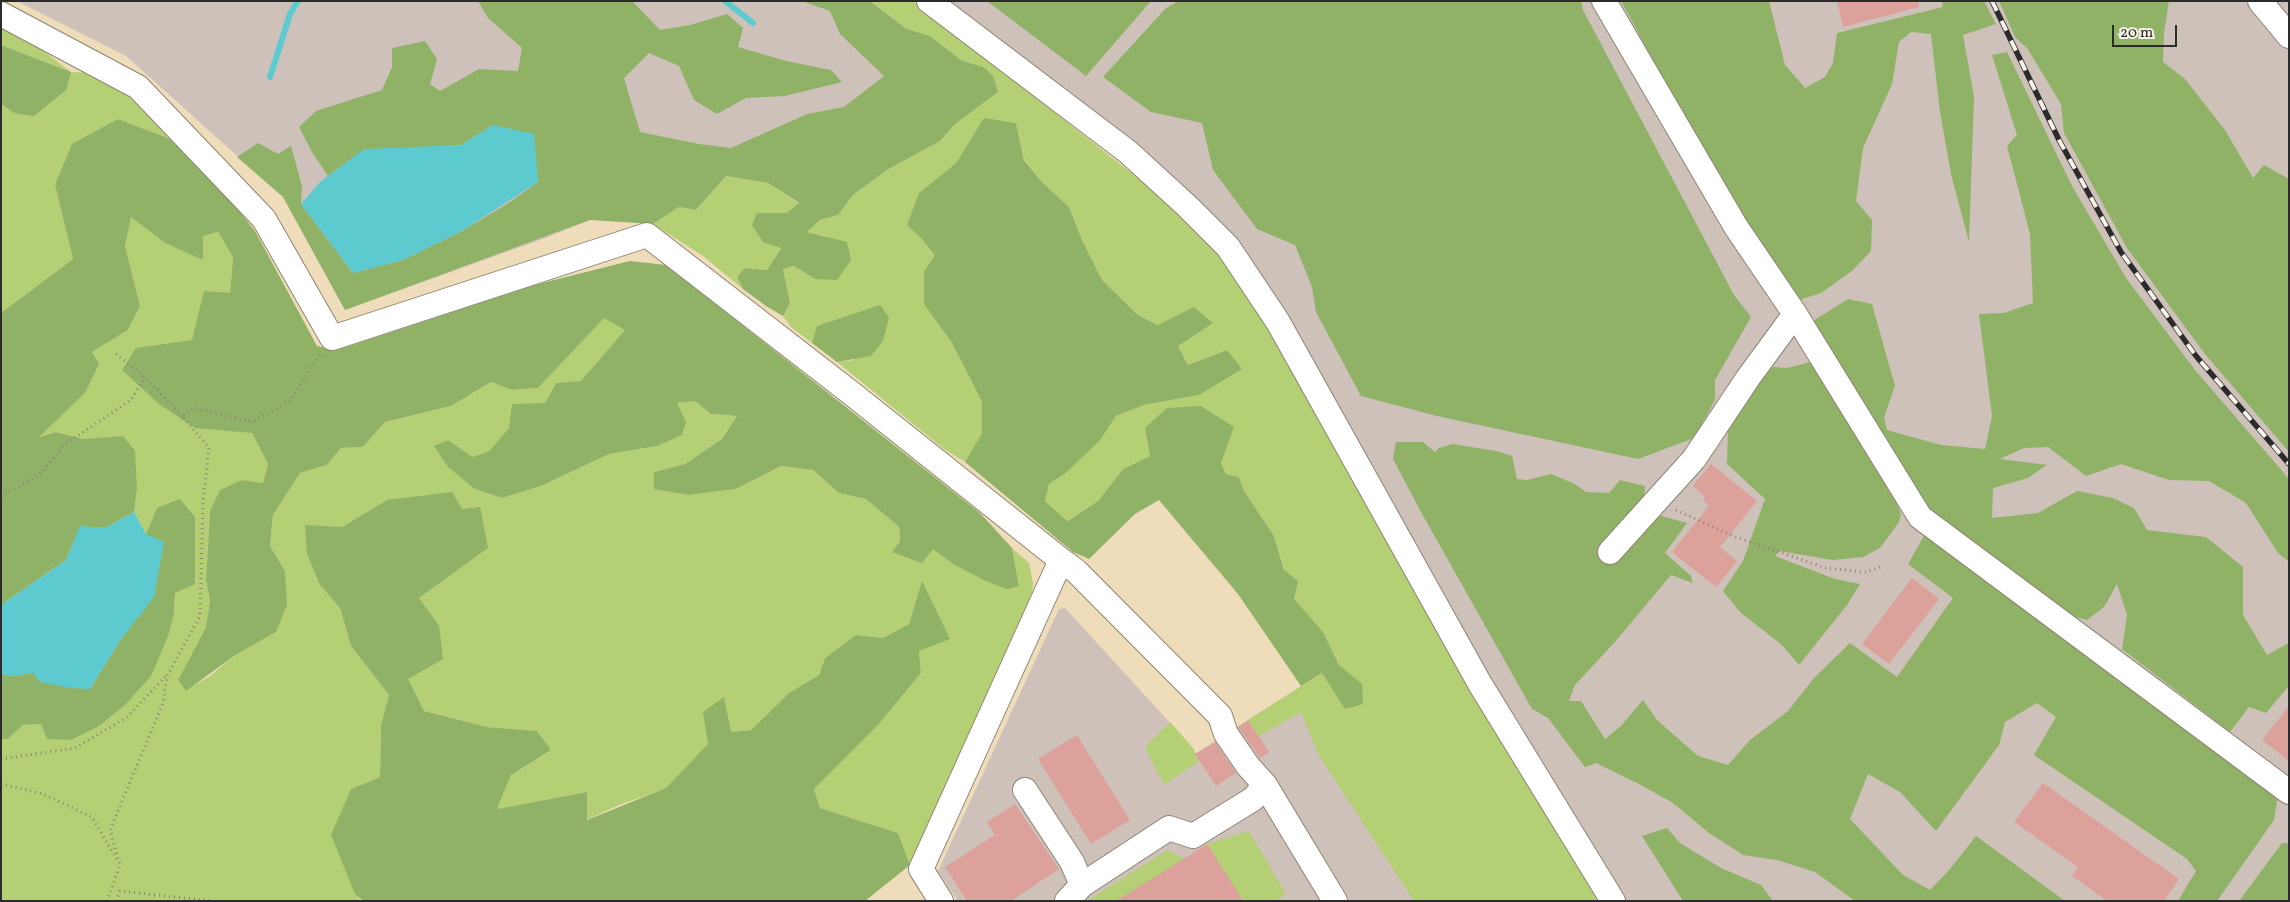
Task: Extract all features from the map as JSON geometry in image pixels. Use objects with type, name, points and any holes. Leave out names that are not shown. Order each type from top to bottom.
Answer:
[{"type":"lane","points":[[929,1],[1128,152],[1228,247],[1278,322],[1480,684],[1613,901]]},
{"type":"lane","points":[[1604,1],[1736,227],[1795,314],[1920,517],[2289,792]]},
{"type":"lane","points":[[2260,1],[2289,36]]},
{"type":"lane","points":[[1,14],[138,87],[264,219],[332,338],[647,235],[851,393],[1076,572],[1220,716],[1226,734],[1248,766],[1266,785],[1335,901]]},
{"type":"lane","points":[[1610,552],[1694,459],[1748,378],[1795,314]]},
{"type":"lane","points":[[941,901],[921,869],[1061,560]]},
{"type":"lane","points":[[1025,790],[1072,862],[1075,893],[1169,828],[1193,836],[1254,800],[1266,785]]},
{"type":"path","points":[[182,416],[192,408],[252,422],[290,401],[332,338]]},
{"type":"path","points":[[1,759],[75,748],[126,718],[167,676],[200,616],[203,501],[209,448],[145,377],[116,354]]},
{"type":"path","points":[[1,496],[39,474],[64,445],[131,400],[145,377]]},
{"type":"path","points":[[1656,502],[1733,536],[1826,568],[1866,572],[1883,566]]},
{"type":"path","points":[[107,901],[120,865],[110,830],[163,703],[167,676]]},
{"type":"path","points":[[1,784],[43,794],[92,817],[120,865]]},
{"type":"path","points":[[116,901],[120,892],[213,901]]},
{"type":"shaded area","points":[[17,1],[871,1],[974,82],[704,173],[548,237],[345,310],[283,197],[126,56]]},
{"type":"shaded area","points":[[940,1],[2289,1],[2289,901],[1601,901],[1150,160]]},
{"type":"shaded area","points":[[1065,608],[1193,748],[1195,754],[1322,673],[1467,901],[958,901],[938,871],[1059,609]]},
{"type":"green space","points":[[478,1],[632,1],[660,30],[690,25],[727,14],[743,28],[738,47],[786,61],[831,70],[842,82],[785,96],[746,98],[717,114],[694,100],[679,66],[649,53],[624,78],[640,132],[699,144],[731,148],[807,114],[844,107],[884,76],[840,34],[830,11],[802,1],[870,1],[905,28],[930,36],[961,60],[983,67],[993,76],[998,92],[954,125],[940,141],[887,170],[853,195],[838,215],[820,220],[807,232],[847,242],[851,260],[837,280],[815,279],[794,266],[783,269],[790,303],[783,316],[743,289],[737,277],[745,268],[767,270],[781,248],[763,242],[752,225],[757,213],[787,213],[799,203],[768,183],[726,176],[696,210],[679,207],[653,224],[590,220],[345,310],[283,197],[237,157],[258,143],[278,154],[291,146],[302,186],[301,204],[353,273],[403,260],[462,231],[507,204],[538,182],[493,125],[461,145],[364,150],[328,176],[312,152],[299,127],[316,111],[382,90],[392,67],[392,48],[425,41],[437,59],[430,84],[440,91],[479,69],[518,71],[522,48],[488,18]]},
{"type":"green space","points":[[871,1],[913,1],[1158,194],[1220,252],[1271,327],[1452,655],[1598,901],[1414,901],[1319,756],[1301,712],[1259,736],[1248,720],[1322,673],[1362,685],[1339,665],[1323,632],[1293,599],[1274,536],[1244,491],[1239,477],[1226,474],[1221,463],[1234,426],[1150,456],[1123,469],[1098,501],[1066,521],[1045,501],[1049,484],[1066,473],[1099,440],[1116,416],[1144,405],[1199,395],[1227,350],[1188,365],[1178,346],[1158,325],[1138,315],[1102,280],[1082,240],[1069,207],[1042,182],[1024,159],[1016,123],[984,119],[956,163],[919,193],[919,236],[936,255],[925,304],[952,343],[982,402],[982,433],[965,462],[944,449],[837,362],[855,360],[818,326],[812,343],[791,327],[783,316],[790,303],[783,269],[794,266],[815,279],[828,237],[807,232],[820,220],[838,215],[853,195],[887,170],[940,141],[954,125],[998,92],[983,67],[961,60],[930,36],[905,28]]},
{"type":"green space","points":[[987,1],[1151,1],[1086,76]]},
{"type":"green space","points":[[1179,1],[1581,1],[1583,10],[1734,295],[1751,317],[1715,380],[1715,400],[1694,438],[1638,459],[1437,416],[1361,396],[1316,312],[1312,287],[1295,245],[1257,229],[1213,170],[1202,123],[1151,112],[1103,77],[1166,8]]},
{"type":"green space","points":[[1621,1],[1769,1],[1785,65],[1805,88],[1825,77],[1833,63],[1837,33],[1943,7],[1942,1],[1984,1],[1996,24],[1963,35],[1974,97],[1969,242],[1951,174],[1940,112],[1931,34],[1911,32],[1899,42],[1892,84],[1863,148],[1856,201],[1872,220],[1871,251],[1852,271],[1821,293],[1799,300],[1740,220]]},
{"type":"green space","points":[[1999,1],[2169,1],[2164,33],[2163,62],[2185,79],[2225,130],[2253,178],[2264,165],[2289,179],[2289,452],[2205,354],[2127,248],[2064,133],[2061,104],[2027,48],[2015,37]]},
{"type":"green space","points":[[1,25],[25,37],[71,72],[1,45]]},
{"type":"green space","points":[[1,45],[71,72],[66,90],[34,116],[14,113],[1,104]]},
{"type":"green space","points":[[2007,52],[2072,186],[2126,278],[2195,370],[2289,479],[2289,562],[2278,553],[2246,503],[2209,481],[2169,480],[2121,464],[2086,476],[2048,447],[2024,448],[2000,459],[2047,465],[2028,478],[1993,488],[1992,518],[2038,513],[2077,491],[2113,498],[2134,508],[2147,530],[2206,537],[2243,567],[2243,615],[2267,655],[2289,643],[2289,689],[2287,688],[2266,713],[2249,707],[2230,732],[2122,649],[2127,615],[2117,584],[2104,607],[2087,620],[2061,613],[1935,515],[1920,496],[1813,321],[1848,299],[1872,304],[1895,386],[1884,417],[1887,430],[1941,445],[1985,449],[1992,416],[1979,314],[2004,313],[2033,303],[2030,234],[2007,146],[2017,135],[1992,55]]},
{"type":"green space","points":[[71,72],[92,73],[136,95],[168,138],[118,119],[55,185],[73,259],[1,313],[1,104],[14,113]]},
{"type":"green space","points":[[984,118],[1016,123],[1024,160],[1042,182],[1069,207],[1082,240],[1102,280],[1138,315],[1158,325],[1194,307],[1213,323],[1178,346],[1188,365],[1227,350],[1242,369],[1199,395],[1144,405],[1116,416],[1100,440],[1066,473],[1049,484],[1045,501],[1067,521],[1098,501],[1123,469],[1150,456],[1145,428],[1167,408],[1201,406],[1234,427],[1221,463],[1226,474],[1239,477],[1244,491],[1274,536],[1284,570],[1298,581],[1294,599],[1323,632],[1339,665],[1362,684],[1363,704],[1345,709],[1322,673],[1301,686],[1238,594],[1159,500],[1135,514],[1089,559],[1073,552],[965,462],[982,433],[982,402],[952,343],[924,304],[924,272],[935,255],[907,225],[919,193],[956,163]]},
{"type":"green space","points":[[118,119],[168,138],[212,177],[255,231],[317,346],[337,350],[534,285],[630,261],[666,265],[980,513],[1012,548],[1019,586],[1007,589],[986,581],[953,564],[933,549],[922,563],[892,552],[900,541],[899,527],[866,499],[839,493],[813,470],[781,466],[736,489],[688,495],[654,489],[654,472],[685,464],[722,439],[737,416],[711,414],[695,401],[677,403],[686,422],[682,435],[657,446],[609,454],[541,486],[502,498],[475,489],[448,467],[434,446],[448,440],[472,457],[489,451],[509,428],[512,404],[545,403],[556,383],[581,381],[625,330],[604,318],[538,388],[512,390],[491,382],[451,406],[385,422],[363,447],[341,448],[327,465],[300,473],[273,515],[270,546],[285,571],[287,605],[276,632],[234,656],[186,691],[178,680],[206,627],[210,601],[206,580],[210,511],[220,490],[242,480],[263,483],[268,464],[252,433],[195,428],[159,404],[122,370],[136,348],[192,340],[204,291],[230,293],[233,257],[218,232],[203,236],[203,260],[165,243],[131,217],[125,246],[140,306],[128,330],[92,352],[99,364],[85,393],[39,437],[56,432],[83,439],[123,436],[135,451],[137,489],[134,512],[105,528],[80,527],[66,560],[1,605],[1,313],[73,259],[55,185],[72,144]]},
{"type":"green space","points":[[726,176],[768,183],[799,204],[787,213],[781,247],[767,270],[746,268],[737,277],[743,289],[703,256],[653,224],[679,207],[696,210]]},
{"type":"green space","points":[[130,216],[165,243],[203,259],[203,236],[218,232],[233,256],[230,293],[197,323],[192,340],[170,345],[233,429],[252,433],[268,464],[263,483],[242,480],[210,511],[206,580],[210,601],[206,627],[178,680],[186,690],[210,676],[234,656],[276,632],[285,571],[270,546],[273,515],[300,473],[327,465],[341,448],[363,447],[385,422],[451,406],[491,382],[512,390],[538,388],[604,317],[625,330],[581,382],[556,383],[545,403],[509,428],[489,451],[472,457],[475,489],[502,498],[541,486],[609,454],[657,446],[677,403],[695,401],[711,414],[737,416],[722,439],[685,464],[654,472],[655,489],[688,495],[736,489],[781,466],[813,470],[839,493],[866,499],[899,527],[900,541],[892,552],[933,548],[953,564],[1019,585],[1012,548],[1029,563],[1033,583],[1031,607],[910,865],[898,833],[820,808],[814,789],[878,725],[921,673],[919,651],[922,582],[909,624],[883,638],[856,635],[825,658],[819,675],[789,693],[751,730],[731,732],[708,744],[667,788],[619,805],[586,820],[587,792],[497,809],[511,775],[551,750],[537,731],[487,727],[424,711],[407,679],[439,625],[419,598],[488,548],[462,509],[387,500],[342,527],[305,526],[320,585],[340,608],[351,646],[389,695],[381,725],[380,777],[351,789],[355,894],[364,901],[1,901],[1,739],[8,739],[23,725],[41,724],[47,738],[71,740],[98,727],[124,706],[174,614],[175,593],[157,508],[146,534],[134,512],[137,489],[123,437],[83,439],[56,432],[38,437],[85,393],[92,352],[128,330],[140,306],[125,246]]},
{"type":"green space","points":[[880,305],[889,317],[883,341],[871,356],[837,362],[812,343],[817,326]]},
{"type":"green space","points":[[1810,362],[1892,493],[1901,514],[1899,522],[1880,548],[1863,557],[1833,560],[1779,551],[1775,556],[1835,579],[1860,584],[1847,605],[1799,665],[1782,645],[1741,613],[1723,591],[1743,561],[1765,499],[1727,464],[1728,430],[1747,394],[1773,367],[1787,368]]},
{"type":"green space","points":[[1396,442],[1423,442],[1435,452],[1439,448],[1453,444],[1496,451],[1512,456],[1517,479],[1527,480],[1551,474],[1575,484],[1586,492],[1609,493],[1620,480],[1645,486],[1644,501],[1658,515],[1687,523],[1665,553],[1691,576],[1693,583],[1671,575],[1614,643],[1575,685],[1569,701],[1581,701],[1605,739],[1621,726],[1643,700],[1657,720],[1698,756],[1728,765],[1750,740],[1788,711],[1814,678],[1850,643],[1897,677],[1953,598],[1908,564],[1925,534],[2278,796],[2274,820],[2217,901],[2178,901],[2196,871],[2187,859],[2034,755],[2056,717],[2037,703],[2005,722],[1999,745],[1936,831],[1900,792],[1868,774],[1850,819],[1903,875],[1930,890],[1950,869],[1976,836],[2065,901],[1855,901],[1815,872],[1777,860],[1743,855],[1709,833],[1673,803],[1639,784],[1596,763],[1585,767],[1548,718],[1532,709],[1393,459]]},
{"type":"green space","points":[[452,492],[462,509],[480,507],[488,548],[419,598],[439,625],[443,659],[408,679],[424,711],[487,727],[537,731],[551,750],[511,775],[497,809],[587,792],[587,820],[666,788],[708,744],[703,712],[724,697],[731,732],[751,730],[789,693],[819,675],[825,658],[856,635],[883,638],[909,624],[922,581],[950,639],[919,651],[921,673],[878,725],[814,789],[820,808],[898,833],[910,865],[865,901],[364,901],[355,894],[331,835],[351,789],[380,777],[381,725],[389,695],[351,646],[340,608],[320,585],[307,554],[305,525],[342,527],[387,500]]},
{"type":"green space","points":[[180,499],[195,517],[195,584],[175,593],[174,614],[168,636],[151,676],[124,706],[98,727],[71,740],[47,739],[41,724],[23,725],[8,739],[1,739],[1,674],[13,676],[33,672],[90,689],[119,642],[146,534],[157,508]]},
{"type":"green space","points":[[1170,722],[1193,748],[1199,761],[1164,785],[1145,747]]},
{"type":"green space","points":[[1667,828],[1680,843],[1721,868],[1761,885],[1773,901],[1683,901],[1642,836]]},
{"type":"green space","points":[[1249,831],[1286,894],[1277,901],[1243,901],[1207,844]]},
{"type":"green space","points":[[2282,843],[2289,843],[2289,901],[2239,901]]},
{"type":"green space","points":[[1167,850],[1184,859],[1116,901],[1087,901]]},
{"type":"water","points":[[493,125],[534,134],[538,182],[462,231],[403,260],[353,273],[301,204],[320,182],[364,149],[461,145]]},
{"type":"water","points":[[134,512],[146,534],[164,542],[154,597],[119,642],[90,689],[71,688],[40,682],[33,673],[13,676],[1,674],[1,605],[66,560],[80,526],[105,528]]},
{"type":"building","points":[[1837,1],[1918,1],[1919,7],[1843,27]]},
{"type":"building","points":[[1711,464],[1757,501],[1720,547],[1737,561],[1716,587],[1672,552],[1709,506],[1703,500],[1705,497],[1693,486]]},
{"type":"building","points":[[1912,578],[1939,599],[1889,664],[1862,644]]},
{"type":"building","points":[[2289,706],[2289,761],[2262,740]]},
{"type":"building","points":[[1248,720],[1269,752],[1260,758],[1238,727]]},
{"type":"building","points":[[1077,735],[1130,820],[1091,844],[1038,759]]},
{"type":"building","points":[[1215,742],[1236,773],[1216,786],[1195,754]]},
{"type":"building","points":[[2043,783],[2179,879],[2164,901],[2107,901],[2072,876],[2078,867],[2014,822]]},
{"type":"building","points":[[1015,804],[1059,869],[1011,901],[967,901],[945,867],[995,835],[987,822]]},
{"type":"building","points":[[1207,844],[1243,901],[1116,901],[1184,859]]},
{"type":"waterway","points":[[270,77],[290,14],[298,1]]},
{"type":"waterway","points":[[725,1],[753,23]]},
{"type":"railway","points":[[1992,1],[2059,140],[2121,252],[2196,356],[2289,464]]}]
